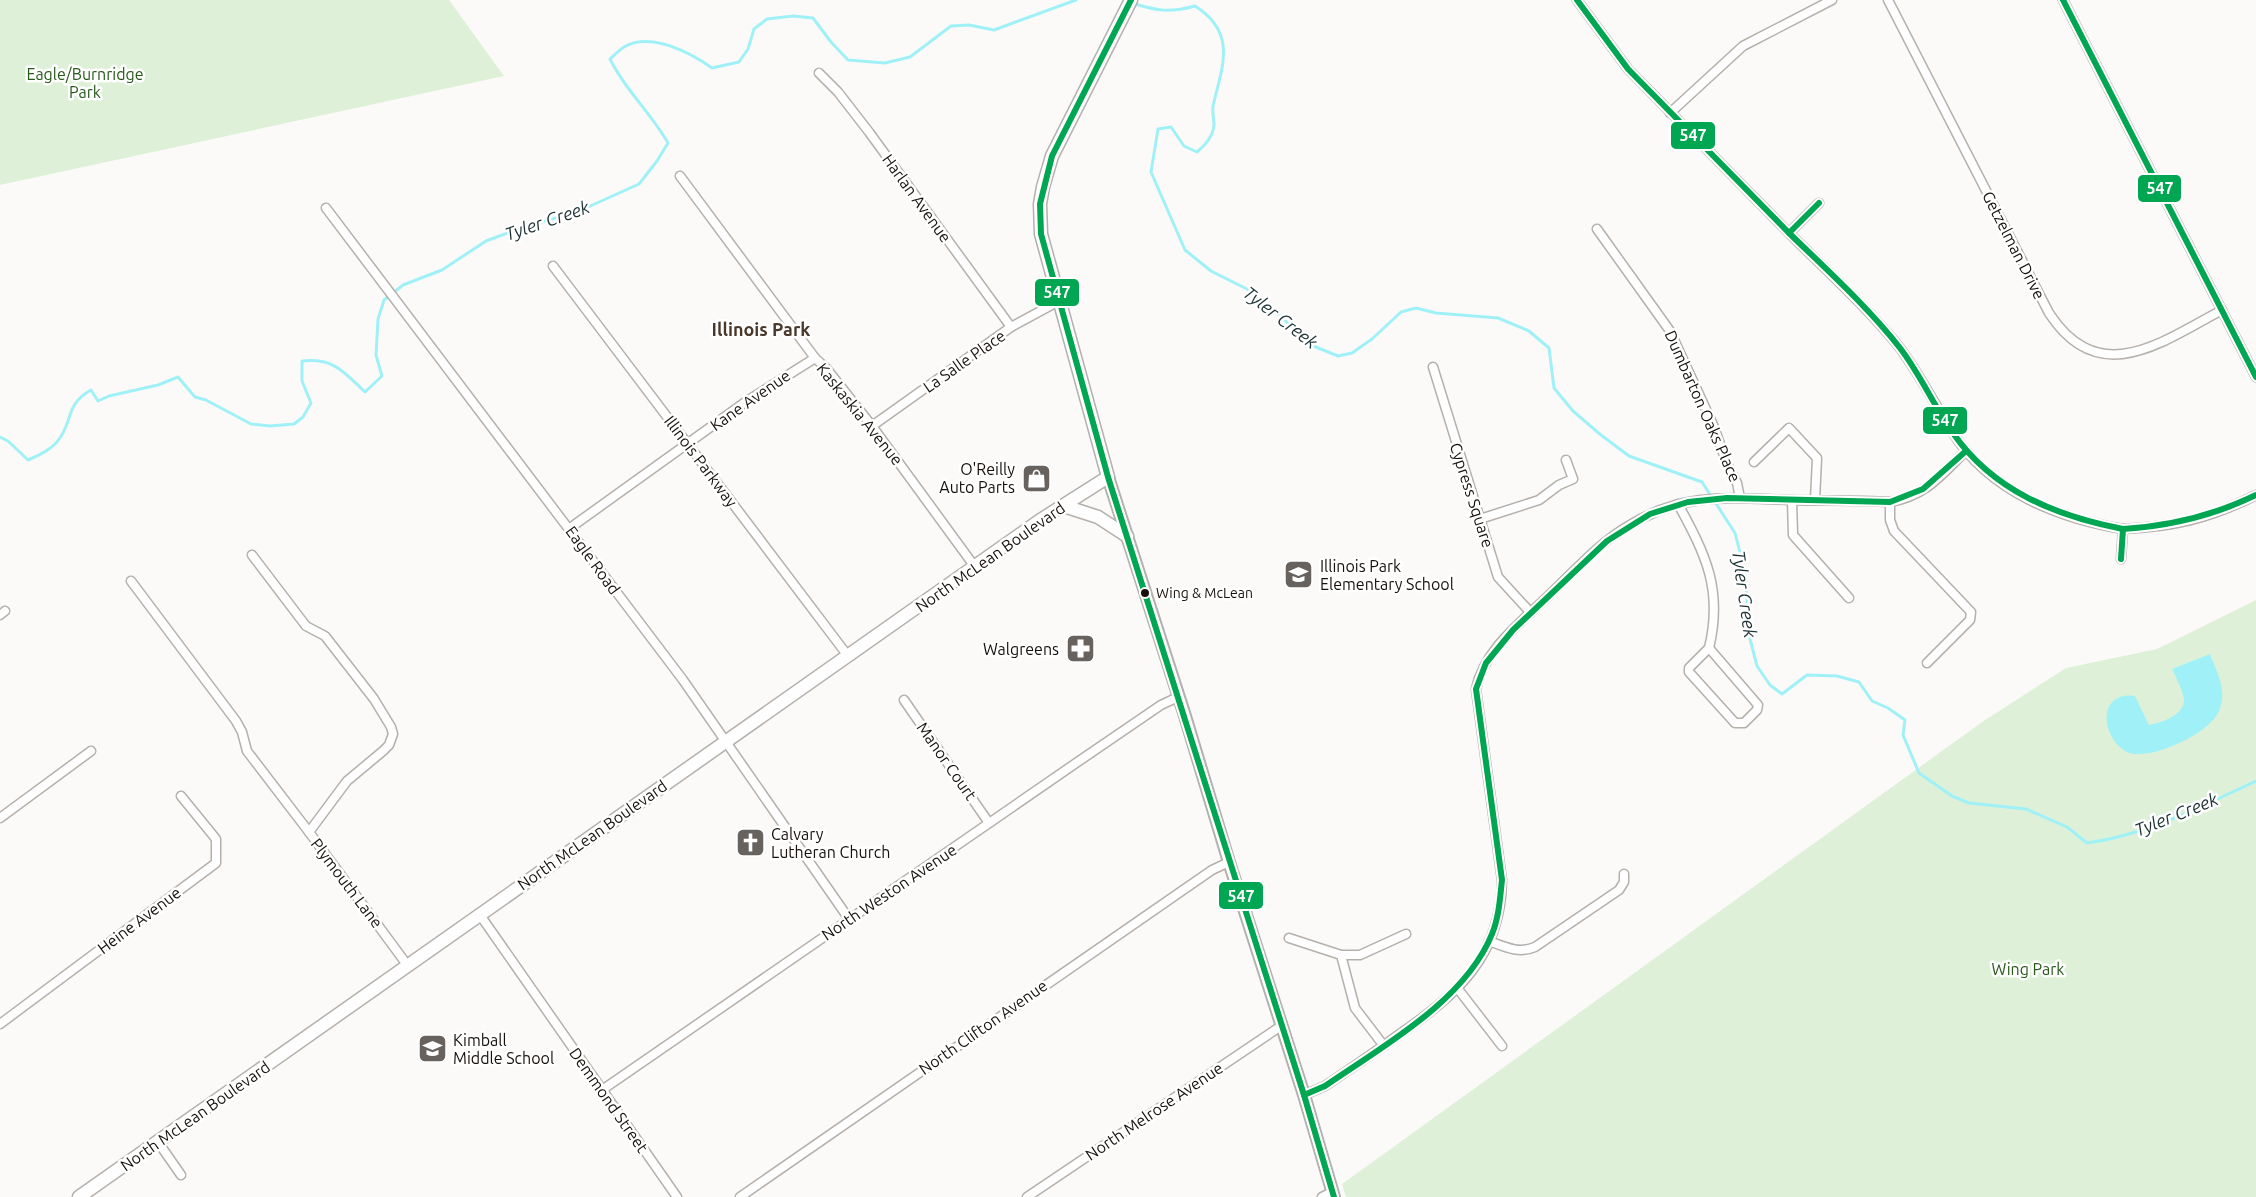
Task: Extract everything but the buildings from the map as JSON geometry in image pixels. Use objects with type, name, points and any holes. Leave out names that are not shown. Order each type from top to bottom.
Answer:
[{"type":"main road","points":[[1107,477],[1041,234],[1040,204],[1042,187],[1052,156],[1131,0]]},
{"type":"main road","name":"North McLean Boulevard","points":[[79,1197],[725,742],[1107,477]]},
{"type":"main road","points":[[1064,506],[1098,517],[1126,536]]},
{"type":"street","points":[[1577,0],[1628,69],[1900,348],[1966,451],[2000,481],[2045,508],[2072,518],[2122,529],[2165,526],[2201,519],[2256,495]]},
{"type":"street","points":[[1670,113],[1743,46],[1832,0]]},
{"type":"street","name":"Getzelman Drive","points":[[1888,0],[2049,313],[2066,334],[2087,349],[2120,355],[2131,354],[2222,310]]},
{"type":"street","points":[[2063,0],[2256,377]]},
{"type":"street","name":"Harlan Avenue","points":[[819,73],[838,92],[869,132],[1011,327]]},
{"type":"street","name":"Kaskaskia Avenue","points":[[680,176],[815,358],[872,426],[975,567]]},
{"type":"street","points":[[1789,233],[1819,203]]},
{"type":"street","name":"Eagle Road","points":[[326,208],[570,528],[682,680],[849,919]]},
{"type":"street","name":"Dumbarton Oaks Place","points":[[1597,229],[1670,331],[1737,483],[1736,498]]},
{"type":"street","name":"Illinois Parkway","points":[[553,266],[848,656]]},
{"type":"street","name":"La Salle Place","points":[[872,426],[1011,327],[1059,301]]},
{"type":"street","name":"Kane Avenue","points":[[570,528],[744,403],[815,358]]},
{"type":"street","name":"Cypress Square","points":[[1433,367],[1498,577],[1531,613]]},
{"type":"street","points":[[1754,462],[1789,428],[1817,458],[1815,500]]},
{"type":"street","points":[[1304,1095],[1325,1086],[1433,1011],[1458,989],[1480,960],[1489,941],[1500,906],[1502,880],[1476,689],[1488,658],[1531,613],[1618,532],[1654,512],[1697,500],[1736,498],[1890,502],[1921,492],[1966,451]]},
{"type":"street","points":[[1480,519],[1539,500],[1559,484],[1573,479],[1566,460]]},
{"type":"street","points":[[1107,477],[1304,1095],[1329,1195]]},
{"type":"street","points":[[1792,500],[1793,535],[1849,598]]},
{"type":"street","points":[[1890,502],[1890,520],[1894,531],[1971,612],[1970,620],[1927,663]]},
{"type":"street","points":[[1678,504],[1705,557],[1711,576],[1716,613],[1709,648],[1689,668],[1689,672],[1735,723],[1741,725],[1757,710],[1758,705],[1709,648]]},
{"type":"street","points":[[2121,559],[2122,529]]},
{"type":"street","name":"Plymouth Lane","points":[[252,555],[306,626],[325,636],[374,699],[391,727],[393,734],[383,752],[347,781],[309,832],[408,966]]},
{"type":"street","points":[[131,581],[236,721],[242,732],[247,751],[309,832]]},
{"type":"street","name":"North Weston Avenue","points":[[602,1090],[1155,709],[1178,697]]},
{"type":"street","name":"Manor Court","points":[[904,700],[989,823]]},
{"type":"street","points":[[0,818],[91,751]]},
{"type":"street","name":"Heine Avenue","points":[[0,1024],[216,862],[216,839],[182,796]]},
{"type":"street","name":"North Clifton Avenue","points":[[740,1197],[1212,870],[1229,862]]},
{"type":"street","points":[[1489,941],[1517,950],[1528,950],[1535,947],[1619,890],[1624,882],[1624,874]]},
{"type":"street","name":"Demmond Street","points":[[480,915],[676,1197]]},
{"type":"street","points":[[1289,939],[1341,955],[1360,955],[1406,934]]},
{"type":"street","points":[[1341,955],[1355,1008],[1384,1046]]},
{"type":"street","points":[[1458,989],[1502,1046]]},
{"type":"street","name":"North Melrose Avenue","points":[[1028,1197],[1281,1026]]},
{"type":"street","points":[[158,1142],[181,1175]]},
{"type":"green space","name":"Eagle/Burnridge Park","points":[[0,0],[449,0],[504,76],[0,185]]},
{"type":"green space","name":"Wing Park","points":[[2256,600],[2256,1197],[1346,1197],[1342,1184],[1982,722],[2066,668],[2157,649]]},
{"type":"water","points":[[2210,654],[2222,689],[2221,704],[2214,720],[2191,737],[2162,750],[2135,754],[2125,751],[2117,744],[2107,725],[2109,707],[2114,700],[2123,696],[2135,696],[2149,725],[2170,718],[2180,711],[2184,701],[2172,669]]},
{"type":"waterway","name":"Tyler Creek","points":[[0,437],[8,441],[28,460],[51,448],[57,442],[66,428],[73,408],[82,396],[91,390],[98,401],[109,396],[158,385],[178,377],[195,397],[206,400],[251,424],[270,426],[294,424],[303,417],[311,403],[302,381],[302,361],[322,362],[337,367],[365,392],[382,376],[376,355],[378,319],[384,300],[403,285],[442,270],[486,241],[524,227],[577,212],[639,184],[657,161],[668,143],[623,81],[610,59],[622,48],[634,43],[646,41],[670,46],[693,56],[712,68],[739,62],[748,49],[754,29],[767,19],[793,16],[813,18],[848,60],[885,63],[910,57],[951,26],[969,25],[994,30],[1076,0]]},
{"type":"waterway","name":"Tyler Creek","points":[[1132,3],[1163,10],[1178,10],[1195,6],[1208,16],[1222,39],[1223,64],[1213,106],[1214,125],[1208,140],[1197,152],[1184,146],[1171,127],[1158,129],[1151,172],[1185,250],[1211,271],[1247,289],[1274,310],[1311,345],[1338,356],[1352,353],[1372,339],[1401,312],[1416,308],[1436,313],[1498,318],[1529,331],[1549,348],[1554,388],[1573,411],[1629,456],[1702,482],[1735,533],[1745,572],[1750,639],[1757,666],[1770,685],[1782,694],[1807,675],[1837,676],[1859,682],[1872,701],[1888,708],[1905,720],[1903,735],[1919,773],[1952,796],[1969,803],[2026,809],[2067,827],[2087,843],[2153,826],[2256,781]]},
{"type":"transit line","name":"547","points":[[1131,0],[1052,156],[1040,204],[1041,234],[1108,477],[1304,1095],[1334,1197]]},
{"type":"transit line","name":"547","points":[[1577,0],[1628,69],[1789,233],[1819,203]]},
{"type":"transit line","name":"547","points":[[2063,0],[2256,377]]},
{"type":"transit line","name":"547","points":[[1789,233],[1860,303],[1900,348],[1953,433],[1987,471],[2028,498],[2050,508],[2098,524],[2123,529],[2121,559]]},
{"type":"transit line","name":"547","points":[[1304,1095],[1325,1086],[1372,1055],[1443,1001],[1463,980],[1479,958],[1492,934],[1498,914],[1502,880],[1476,689],[1486,663],[1513,630],[1607,541],[1650,514],[1688,502],[1727,498],[1890,502],[1923,489],[1966,451]]},
{"type":"transit line","name":"547","points":[[2123,529],[2191,519],[2224,509],[2256,495]]},
{"type":"place","name":"O'Reilly Auto Parts","points":[[1036,478]]},
{"type":"place","name":"Illinois Park Elementary School","points":[[1299,575]]},
{"type":"place","name":"Wing & McLean","points":[[1145,593]]},
{"type":"place","name":"Walgreens","points":[[1080,649]]},
{"type":"place","name":"Calvary Lutheran Church","points":[[750,843]]},
{"type":"place","name":"Kimball Middle School","points":[[432,1049]]},
{"type":"district","name":"Illinois Park","points":[[761,329]]}]
